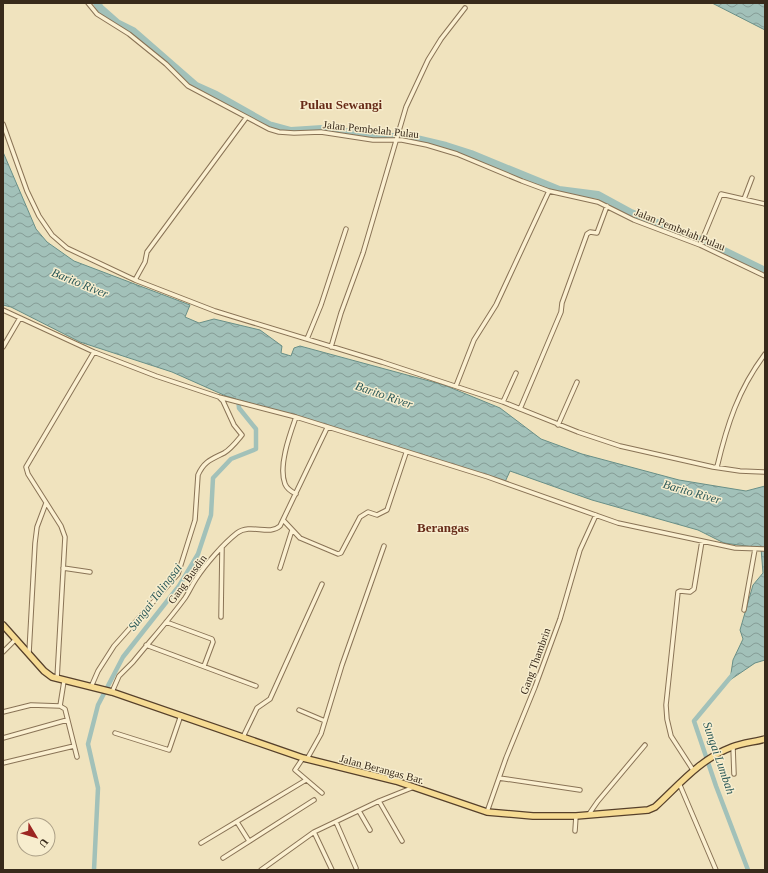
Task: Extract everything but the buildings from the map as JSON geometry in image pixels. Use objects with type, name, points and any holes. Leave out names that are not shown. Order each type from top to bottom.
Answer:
[{"type":"main road","name":"Jalan Berangas Bar.","points":[[3,625],[44,671],[57,678],[111,692],[305,758],[415,787],[487,812],[533,816],[576,816],[648,810],[655,807],[678,782],[694,769],[717,754],[732,746],[765,740]]},
{"type":"street","name":"Jalan Pembelah Pulau","points":[[88,3],[102,17],[129,34],[166,64],[188,86],[246,118],[279,132],[321,132],[373,140],[398,137],[457,154],[522,181],[567,196],[591,200],[607,206],[634,220],[701,244],[765,276]]},
{"type":"street","points":[[331,347],[341,313],[363,253],[406,107],[417,79],[441,39],[465,8]]},
{"type":"street","points":[[135,280],[145,262],[147,252],[246,118]]},
{"type":"street","points":[[3,124],[27,191],[39,216],[52,235],[67,248],[135,280],[215,311],[503,402],[558,425],[620,446],[716,467],[765,472]]},
{"type":"street","points":[[744,199],[752,178]]},
{"type":"street","points":[[456,386],[474,340],[496,306],[549,190]]},
{"type":"street","points":[[701,244],[721,194],[765,204]]},
{"type":"street","points":[[520,409],[561,312],[562,303],[587,234],[590,232],[597,233],[607,206]]},
{"type":"street","points":[[307,339],[321,306],[346,229]]},
{"type":"street","points":[[3,310],[94,352],[156,376],[220,397],[296,417],[406,453],[488,477],[618,523],[734,548],[763,549]]},
{"type":"street","points":[[3,347],[20,318]]},
{"type":"street","points":[[57,678],[62,568],[65,549],[64,531],[28,474],[27,464],[94,352]]},
{"type":"street","points":[[716,467],[729,420],[737,398],[765,354]]},
{"type":"street","points":[[503,402],[516,373]]},
{"type":"street","points":[[558,425],[577,382]]},
{"type":"street","points":[[93,688],[98,671],[114,646],[178,574],[195,520],[198,475],[201,469],[207,460],[225,452],[242,435],[234,425],[220,397]]},
{"type":"street","points":[[296,417],[285,451],[283,474],[285,484],[296,494]]},
{"type":"street","points":[[327,428],[284,522],[300,538],[338,554],[341,553],[360,517],[368,512],[377,515],[387,510],[406,453]]},
{"type":"street","points":[[29,653],[37,527],[46,503]]},
{"type":"street","name":"Gang Thambrin","points":[[487,812],[538,681],[560,619],[576,562],[596,515]]},
{"type":"street","name":"Gang Busdin","points":[[111,692],[119,676],[166,622],[185,598],[197,578],[222,548],[240,532],[254,528],[275,530],[284,522]]},
{"type":"street","points":[[280,568],[292,530]]},
{"type":"street","points":[[694,769],[671,736],[666,705],[678,592],[690,592],[694,589],[702,541]]},
{"type":"street","points":[[322,793],[295,770],[321,734],[342,665],[384,546]]},
{"type":"street","points":[[222,548],[222,617]]},
{"type":"street","points":[[744,610],[755,549]]},
{"type":"street","points":[[62,568],[90,572]]},
{"type":"street","points":[[243,737],[257,708],[270,699],[322,584]]},
{"type":"street","points":[[166,622],[212,639],[213,642],[204,666]]},
{"type":"street","points":[[3,652],[16,639]]},
{"type":"street","points":[[146,645],[256,686]]},
{"type":"street","points":[[60,706],[64,680]]},
{"type":"street","points":[[3,712],[31,705],[60,706],[65,709],[77,757]]},
{"type":"street","points":[[299,710],[325,721]]},
{"type":"street","points":[[115,733],[169,750],[181,716]]},
{"type":"street","points":[[3,738],[67,720]]},
{"type":"street","points":[[589,814],[598,800],[645,745]]},
{"type":"street","points":[[3,763],[74,746]]},
{"type":"street","points":[[732,746],[734,774]]},
{"type":"street","points":[[499,778],[580,790]]},
{"type":"street","points":[[200,843],[306,780]]},
{"type":"street","points":[[678,782],[716,870]]},
{"type":"street","points":[[261,870],[314,832],[379,801],[415,787]]},
{"type":"street","points":[[223,858],[314,800]]},
{"type":"street","points":[[379,801],[402,841]]},
{"type":"street","points":[[359,811],[370,830]]},
{"type":"street","points":[[575,831],[576,816]]},
{"type":"street","points":[[237,822],[249,841]]},
{"type":"street","points":[[336,822],[356,868]]},
{"type":"street","points":[[314,832],[332,870]]},
{"type":"water","points":[[712,3],[765,3],[765,30]]},
{"type":"water","name":"Barito River","points":[[3,152],[36,229],[47,242],[74,261],[190,305],[185,317],[199,323],[214,319],[260,330],[282,346],[281,353],[291,356],[294,348],[300,346],[444,385],[500,408],[541,439],[582,454],[679,480],[746,491],[765,486],[765,660],[755,663],[730,680],[733,660],[743,639],[740,630],[753,585],[763,573],[761,548],[724,543],[698,530],[592,500],[510,471],[505,482],[424,455],[398,449],[390,444],[226,396],[172,372],[80,342],[11,307],[3,305]]},
{"type":"waterway","points":[[97,3],[100,8],[117,23],[133,31],[196,86],[216,95],[269,125],[291,131],[322,129],[382,137],[408,137],[446,146],[471,154],[559,190],[598,195],[631,213],[706,242],[765,271]]},
{"type":"waterway","name":"Sungai Talingsai","points":[[94,870],[98,788],[88,744],[98,705],[123,657],[179,586],[198,554],[211,515],[213,478],[231,459],[256,449],[256,429],[239,408],[238,398]]},
{"type":"waterway","name":"Sungai Lumbah","points":[[734,673],[694,721],[716,786],[748,870]]},
{"type":"district","name":"Pulau Sewangi","points":[[341,104]]},
{"type":"district","name":"Berangas","points":[[443,527]]}]
